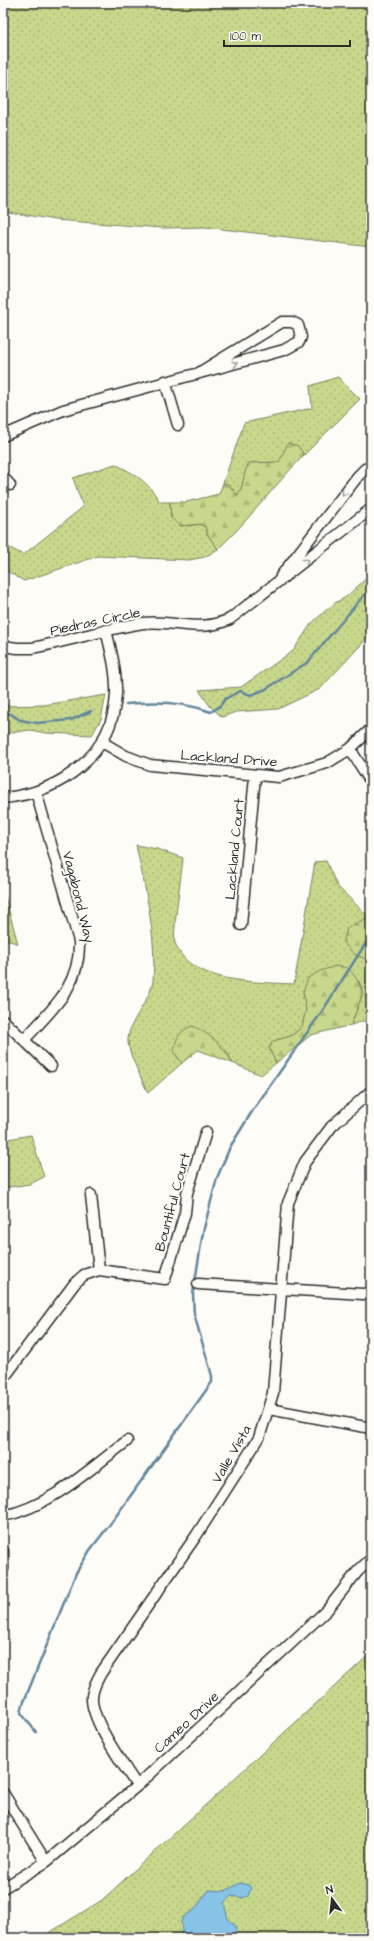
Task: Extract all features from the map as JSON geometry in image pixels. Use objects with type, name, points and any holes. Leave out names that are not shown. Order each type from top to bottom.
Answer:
[{"type":"street","points":[[3,436],[63,410],[197,374],[284,350],[299,342],[301,337],[298,325],[292,322],[282,322],[197,374]]},
{"type":"street","points":[[165,382],[178,425]]},
{"type":"street","name":"Piedras Circle","points":[[275,584],[358,476],[365,469],[371,467]]},
{"type":"street","name":"Piedras Circle","points":[[3,646],[32,648],[106,630],[145,623],[201,626],[220,624],[230,619],[371,509]]},
{"type":"street","points":[[3,798],[36,792],[56,784],[73,773],[102,742],[110,722],[116,695],[114,665],[106,630]]},
{"type":"street","name":"Lackland Drive","points":[[102,742],[126,756],[150,765],[254,776],[279,777],[304,771],[327,763],[350,749],[371,729]]},
{"type":"street","points":[[350,749],[371,782]]},
{"type":"street","name":"Lackland Court","points":[[241,925],[254,776]]},
{"type":"street","name":"Vagabond Way","points":[[24,1040],[67,990],[73,978],[79,952],[78,941],[36,792]]},
{"type":"street","points":[[3,1020],[51,1066]]},
{"type":"street","name":"Valle Vista","points":[[137,1786],[101,1727],[96,1716],[92,1696],[94,1688],[101,1673],[238,1473],[259,1438],[273,1393],[288,1203],[305,1162],[332,1126],[371,1092]]},
{"type":"street","name":"Bountiful Court","points":[[99,1270],[164,1279],[185,1213],[187,1193],[206,1132]]},
{"type":"street","points":[[3,1379],[75,1283],[84,1275],[99,1270],[91,1195]]},
{"type":"street","points":[[198,1284],[282,1290],[371,1293]]},
{"type":"street","points":[[269,1409],[371,1428]]},
{"type":"street","points":[[3,1516],[19,1513],[42,1502],[127,1441]]},
{"type":"street","points":[[3,1551],[3,1569]]},
{"type":"street","name":"Cameo Drive","points":[[3,1888],[46,1862],[137,1786],[327,1610],[358,1571],[371,1558]]},
{"type":"street","points":[[3,1793],[46,1862]]},
{"type":"green space","points":[[3,3],[371,3],[371,247],[205,227],[163,228],[55,220],[3,211]]},
{"type":"green space","points":[[338,377],[360,399],[304,455],[298,446],[279,462],[249,463],[240,492],[237,495],[229,485],[223,483],[244,423],[312,408],[310,386]]},
{"type":"green space","points":[[288,443],[298,446],[304,455],[218,549],[208,535],[205,527],[200,524],[180,526],[171,518],[170,502],[186,502],[219,494],[223,483],[229,485],[237,495],[240,492],[249,463],[279,462]]},
{"type":"green space","points":[[115,464],[141,479],[151,489],[160,502],[170,502],[171,518],[188,526],[200,524],[205,527],[208,535],[218,549],[205,557],[189,560],[98,556],[24,581],[3,569],[3,544],[23,555],[83,507],[73,478]]},
{"type":"green space","points":[[371,574],[371,634],[320,689],[278,709],[236,712],[222,717],[210,706],[199,690],[241,687],[293,651],[311,624],[333,604],[346,597]]},
{"type":"green space","points":[[106,695],[101,719],[92,735],[46,733],[30,730],[3,734],[3,706],[44,705]]},
{"type":"green space","points":[[136,845],[157,849],[183,858],[174,938],[175,943],[183,956],[194,966],[209,973],[226,978],[262,983],[294,984],[315,862],[326,861],[337,886],[369,917],[347,928],[354,954],[371,961],[371,1019],[351,1025],[363,993],[359,981],[303,992],[306,1009],[302,1027],[291,1036],[273,1041],[269,1048],[276,1063],[261,1075],[232,1063],[228,1053],[215,1042],[174,1052],[182,1063],[148,1093],[133,1060],[128,1042],[131,1027],[151,989],[154,964],[152,930]]},
{"type":"green space","points":[[3,889],[18,944],[3,938]]},
{"type":"green space","points":[[369,917],[371,919],[370,961],[354,954],[343,942],[347,928]]},
{"type":"green space","points":[[336,966],[348,968],[355,976],[361,990],[360,1001],[351,1025],[311,1035],[276,1063],[269,1048],[273,1041],[291,1036],[302,1027],[306,1009],[303,992],[308,978],[320,971]]},
{"type":"green space","points":[[192,1026],[198,1028],[216,1041],[226,1052],[232,1063],[198,1050],[182,1063],[174,1052],[177,1039],[184,1030]]},
{"type":"green space","points":[[31,1135],[44,1177],[30,1184],[3,1188],[3,1140]]},
{"type":"green space","points":[[371,1653],[371,1938],[41,1938],[102,1900]]},
{"type":"water","points":[[240,1883],[249,1885],[251,1889],[248,1896],[243,1898],[231,1896],[224,1903],[228,1919],[236,1926],[236,1931],[233,1935],[227,1938],[178,1938],[182,1931],[181,1921],[183,1917],[194,1910],[209,1890],[225,1891]]},
{"type":"waterway","points":[[126,704],[180,704],[211,712],[220,706],[225,699],[240,691],[251,695],[266,689],[308,662],[364,595],[371,591]]},
{"type":"waterway","points":[[3,713],[11,714],[20,720],[37,723],[71,720],[91,711]]},
{"type":"waterway","points":[[36,1732],[21,1713],[23,1704],[76,1573],[90,1550],[212,1382],[212,1376],[194,1314],[193,1294],[203,1232],[217,1178],[230,1147],[253,1110],[323,1010],[371,935]]}]
